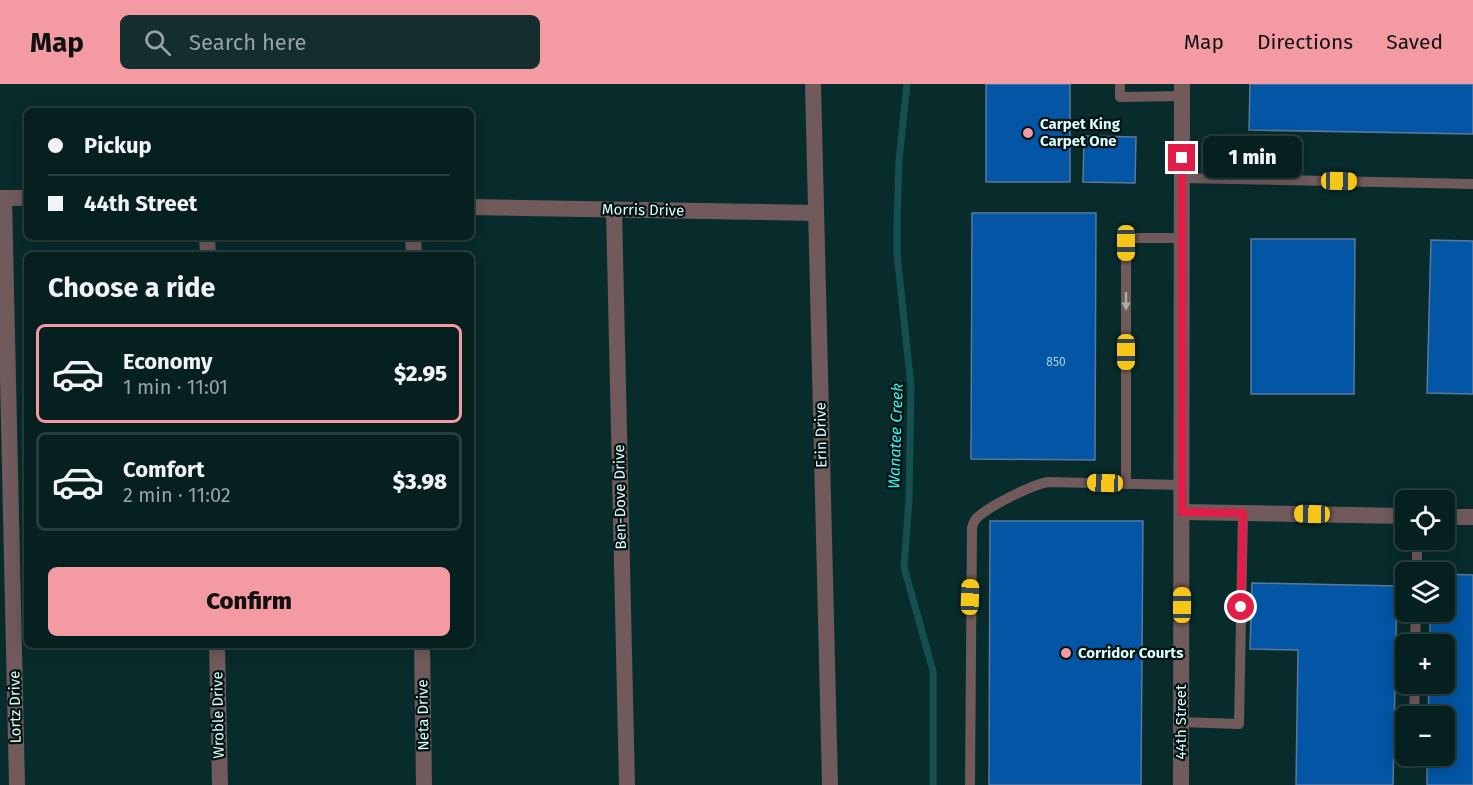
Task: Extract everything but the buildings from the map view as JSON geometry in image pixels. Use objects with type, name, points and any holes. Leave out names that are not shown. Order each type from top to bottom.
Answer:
[{"type":"street","name":"Erin Drive","points":[[813,84],[830,785]]},
{"type":"street","name":"44th Street","points":[[1181,785],[1182,90]]},
{"type":"street","points":[[2,198],[24,198]]},
{"type":"street","name":"Lortz Drive","points":[[2,198],[17,785]]},
{"type":"street","name":"Morris Drive","points":[[474,207],[815,213]]},
{"type":"street","name":"Ben-Dove Drive","points":[[614,210],[627,785]]},
{"type":"street","points":[[1182,512],[1395,516]]},
{"type":"street","points":[[1455,517],[1473,517]]},
{"type":"street","name":"Wroble Drive","points":[[217,648],[220,785]]},
{"type":"street","name":"Neta Drive","points":[[422,648],[424,785]]},
{"type":"lane","points":[[1120,84],[1120,97],[1182,90]]},
{"type":"lane","points":[[1182,178],[1473,184]]},
{"type":"lane","points":[[1126,484],[1126,243],[1131,238],[1182,238]]},
{"type":"lane","points":[[970,785],[970,597],[974,521],[978,516],[1038,484],[1048,482],[1182,485]]},
{"type":"lane","points":[[1181,722],[1239,724],[1243,513]]},
{"type":"waterway","name":"Wanatee Creek","points":[[907,84],[899,160],[897,224],[897,254],[911,386],[909,500],[904,567],[933,671],[933,785]]},
{"type":"place","name":"Carpet King Carpet One","points":[[1028,133]]},
{"type":"place","name":"Corridor Courts","points":[[1066,653]]},
{"type":"route","points":[[1182,158],[1182,512],[1243,513],[1241,607]]}]
